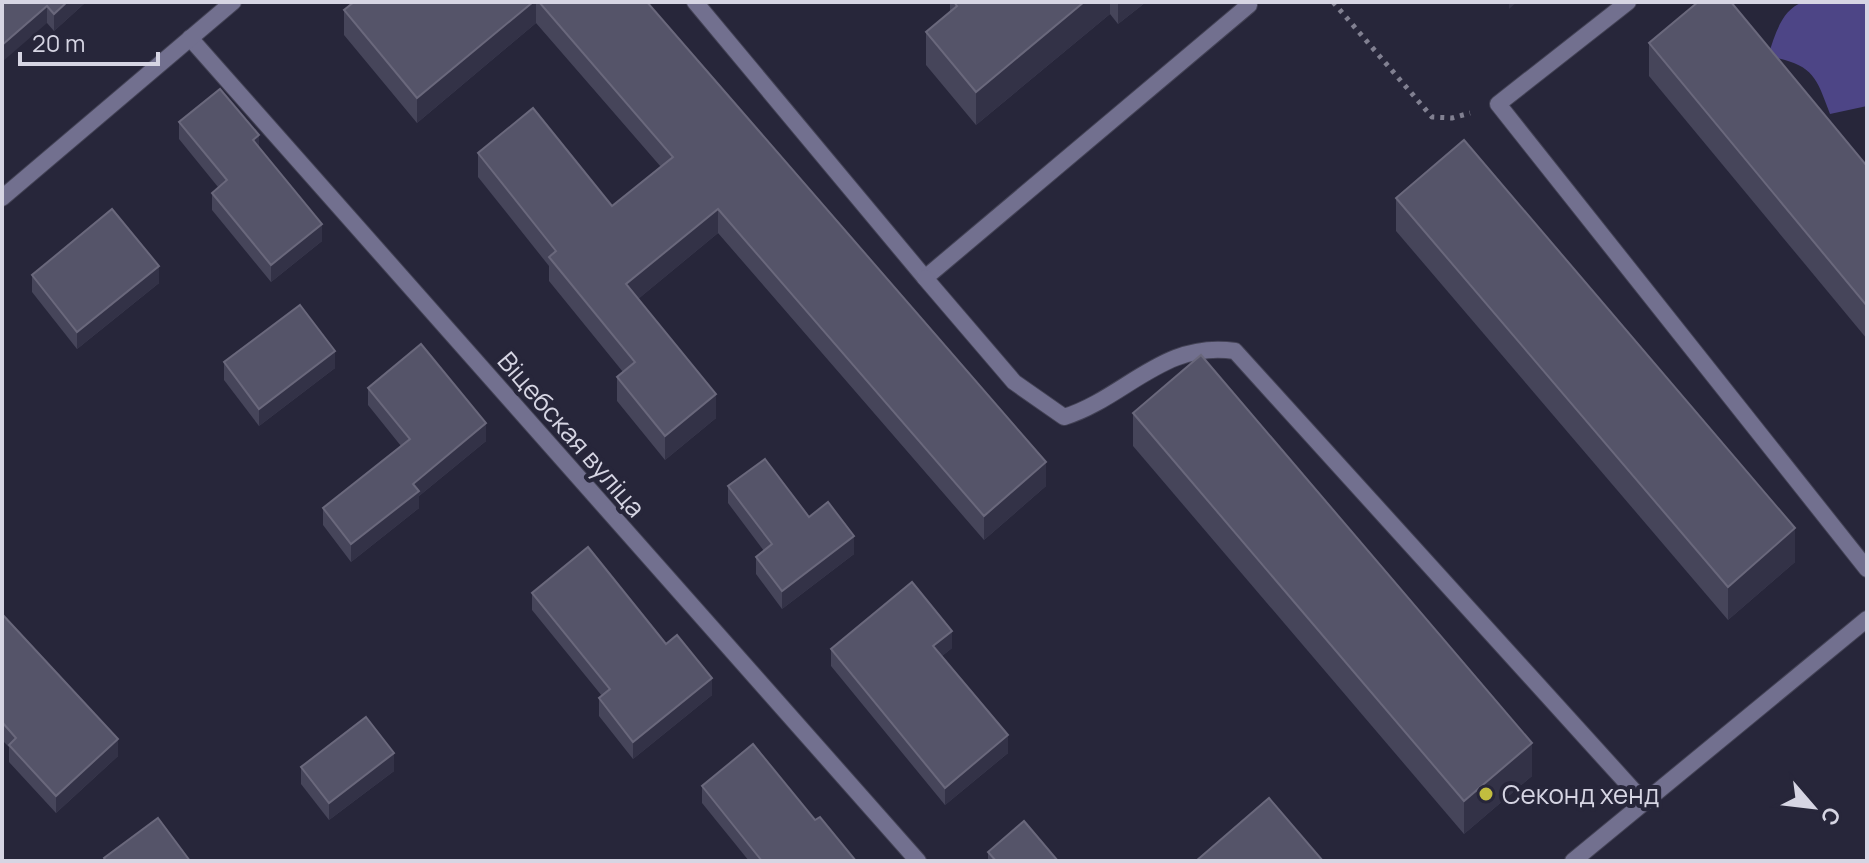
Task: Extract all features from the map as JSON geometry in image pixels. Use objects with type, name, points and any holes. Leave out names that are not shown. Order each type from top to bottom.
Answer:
[{"type":"street","points":[[2,198],[233,2]]},
{"type":"street","points":[[695,2],[1014,382],[1064,417],[1092,408],[1153,365],[1212,347],[1235,351],[1644,802]]},
{"type":"street","points":[[1628,2],[1498,104],[1867,569]]},
{"type":"street","points":[[925,278],[1249,5]]},
{"type":"street","name":"Віцебская вуліца","points":[[190,38],[918,861]]},
{"type":"street","points":[[1573,861],[1867,619]]},
{"type":"path","points":[[1333,2],[1432,117],[1452,118],[1498,104]]},
{"type":"shaded area","points":[[1803,2],[1867,2],[1867,106],[1830,114],[1810,73],[1794,63],[1768,56],[1784,17]]},
{"type":"building","points":[[2,2],[67,2],[54,14],[47,6],[2,45]]},
{"type":"building","points":[[354,2],[533,2],[417,98],[344,10]]},
{"type":"building","points":[[539,2],[647,2],[1046,462],[984,516],[718,209],[626,284],[716,394],[665,436],[617,377],[635,362],[549,257],[556,251],[478,153],[533,108],[612,206],[673,157]]},
{"type":"building","points":[[954,2],[1084,2],[976,92],[926,32],[957,6]]},
{"type":"building","points":[[1698,2],[1731,2],[1867,166],[1867,306],[1649,43]]},
{"type":"building","points":[[220,89],[259,135],[253,140],[322,224],[271,265],[212,193],[227,180],[179,122]]},
{"type":"building","points":[[1464,140],[1795,528],[1728,587],[1396,198]]},
{"type":"building","points":[[112,209],[159,266],[77,332],[32,275]]},
{"type":"building","points":[[300,305],[335,351],[259,409],[224,362]]},
{"type":"building","points":[[421,344],[486,423],[413,484],[419,491],[351,544],[323,508],[410,439],[368,388]]},
{"type":"building","points":[[1201,355],[1532,743],[1464,801],[1133,413]]},
{"type":"building","points":[[765,459],[809,517],[828,502],[854,536],[782,591],[756,557],[772,544],[728,486]]},
{"type":"building","points":[[588,547],[666,644],[677,635],[712,678],[633,742],[599,698],[610,689],[532,593]]},
{"type":"building","points":[[912,582],[952,631],[933,646],[1008,735],[945,788],[831,649]]},
{"type":"building","points":[[2,614],[118,739],[56,796],[9,745],[16,738],[2,722]]},
{"type":"building","points":[[366,717],[394,753],[329,803],[301,767]]},
{"type":"building","points":[[753,744],[815,820],[820,817],[856,861],[762,861],[702,786]]},
{"type":"building","points":[[1269,798],[1323,861],[1196,861]]},
{"type":"building","points":[[158,818],[190,861],[106,861],[104,858]]},
{"type":"building","points":[[1024,821],[1058,861],[996,861],[988,852]]},
{"type":"place","name":"Секонд хенд","points":[[1486,794]]}]
